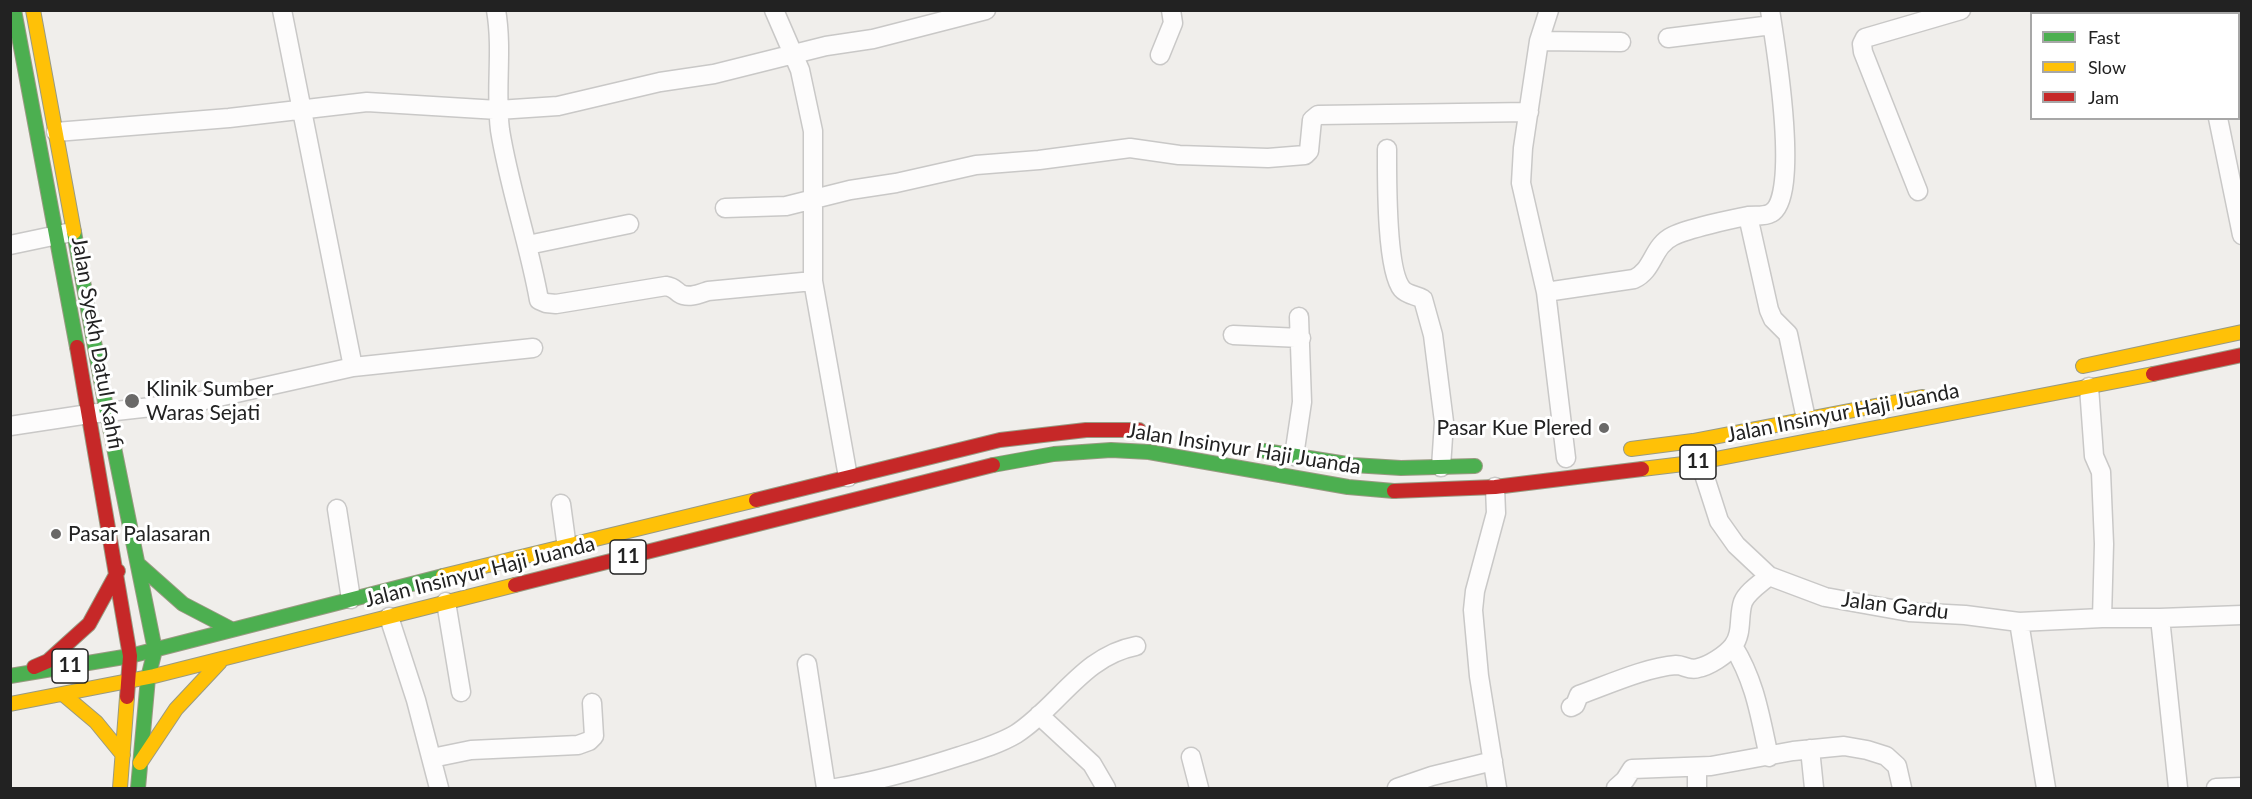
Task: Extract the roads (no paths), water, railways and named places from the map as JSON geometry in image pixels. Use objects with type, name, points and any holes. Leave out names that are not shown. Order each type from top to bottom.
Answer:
[{"type":"main road","name":"Jalan Syekh Datul Kahfi","points":[[14,10],[56,132],[74,231],[130,656],[120,789]]},
{"type":"main road","name":"Jalan Syekh Datul Kahfi","points":[[33,10],[22,30],[56,235],[98,414],[138,564],[155,650],[148,678],[138,789]]},
{"type":"main road","points":[[2069,369],[2241,332]]},
{"type":"main road","name":"Jalan Insinyur Haji Juanda","points":[[148,678],[1001,463],[1054,454],[1111,450],[1149,452],[1348,488],[1400,491],[1495,487],[1700,462],[2049,389],[2089,387],[2241,355]]},
{"type":"main road","name":"Jalan Insinyur Haji Juanda","points":[[1612,452],[1693,441],[1932,395]]},
{"type":"main road","name":"Jalan Insinyur Haji Juanda","points":[[155,650],[231,629],[1000,440],[1054,431],[1114,428],[1152,431]]},
{"type":"main road","name":"Jalan Insinyur Haji Juanda","points":[[1250,448],[1353,465],[1401,468],[1492,466]]},
{"type":"main road","points":[[138,564],[183,604],[231,629]]},
{"type":"main road","points":[[12,676],[48,661],[72,641],[89,624],[118,571]]},
{"type":"main road","name":"11","points":[[12,676],[155,650]]},
{"type":"main road","points":[[140,763],[162,726],[182,700],[221,661]]},
{"type":"main road","name":"11","points":[[10,704],[148,678]]},
{"type":"main road","points":[[64,695],[82,707],[123,755]]},
{"type":"street","points":[[282,10],[353,368]]},
{"type":"street","points":[[496,10],[498,110],[507,166],[528,245],[539,300],[556,304],[666,286],[692,296],[715,290],[813,281]]},
{"type":"street","points":[[774,10],[803,79],[813,131],[813,281],[848,477]]},
{"type":"street","points":[[56,132],[217,119],[367,102],[498,110],[558,106],[660,82],[714,74],[826,46],[873,39],[986,10]]},
{"type":"street","points":[[1160,54],[1173,23],[1171,10]]},
{"type":"street","points":[[1549,10],[1539,41],[1521,183],[1546,292],[1566,458]]},
{"type":"street","points":[[1918,190],[1863,52],[1862,44],[1865,38],[1961,10]]},
{"type":"street","points":[[1546,292],[1634,279],[1643,275],[1650,267],[1658,248],[1675,235],[1748,216],[1768,215],[1779,203],[1784,173],[1785,124],[1771,18],[1668,38]]},
{"type":"street","points":[[1539,41],[1621,42]]},
{"type":"street","points":[[725,208],[786,206],[850,190],[896,183],[976,165],[1039,160],[1130,148],[1179,155],[1268,158],[1305,155],[1309,151],[1312,120],[1318,114],[1529,112]]},
{"type":"street","points":[[2218,120],[2241,235]]},
{"type":"street","points":[[1387,149],[1391,246],[1400,286],[1405,292],[1424,298],[1433,335],[1444,422],[1441,467]]},
{"type":"street","points":[[1748,216],[1769,310],[1773,319],[1788,334],[1806,419]]},
{"type":"street","points":[[528,245],[629,224]]},
{"type":"street","points":[[10,245],[74,231]]},
{"type":"street","points":[[1294,456],[1302,402],[1299,317]]},
{"type":"street","points":[[1233,335],[1301,338]]},
{"type":"street","points":[[10,426],[196,402],[353,368],[533,348]]},
{"type":"street","points":[[2089,387],[2094,456],[2101,472],[2102,483],[2104,544],[2102,618]]},
{"type":"street","name":"Jalan Gardu","points":[[1700,462],[1719,521],[1736,545],[1769,576],[1825,597],[1909,612],[1965,615],[2019,622],[2241,615]]},
{"type":"street","points":[[1495,487],[1496,513],[1474,591],[1473,610],[1479,676],[1497,789]]},
{"type":"street","points":[[561,504],[567,548]]},
{"type":"street","points":[[337,509],[351,600]]},
{"type":"street","points":[[1572,707],[1579,694],[1606,684],[1678,665],[1690,669],[1699,668],[1713,661],[1733,646],[1739,633],[1743,603],[1769,576]]},
{"type":"street","points":[[446,603],[461,692]]},
{"type":"street","points":[[389,616],[416,700],[439,789]]},
{"type":"street","points":[[2160,618],[2178,789]]},
{"type":"street","points":[[2019,622],[2046,789]]},
{"type":"street","points":[[836,789],[938,763],[986,748],[1014,735],[1036,718],[1072,682],[1108,654],[1119,649],[1137,646]]},
{"type":"street","points":[[1733,646],[1746,667],[1754,689],[1769,756]]},
{"type":"street","points":[[807,664],[826,789]]},
{"type":"street","points":[[432,758],[471,750],[578,745],[589,741],[594,736],[592,703]]},
{"type":"street","points":[[1036,718],[1092,764],[1106,789]]},
{"type":"street","points":[[1616,789],[1632,769],[1697,767],[1810,749],[1844,746],[1886,756],[1897,766],[1902,789]]},
{"type":"street","points":[[1810,749],[1814,789]]},
{"type":"street","points":[[1191,757],[1199,789]]},
{"type":"street","points":[[1397,789],[1432,776],[1493,761]]},
{"type":"street","points":[[1697,767],[1697,789]]},
{"type":"street","points":[[2217,789],[2241,787]]},
{"type":"place","name":"Klinik Sumber Waras Sejati","points":[[132,401]]},
{"type":"place","name":"Pasar Kue Plered","points":[[1604,428]]},
{"type":"place","name":"Pasar Palasaran","points":[[56,534]]}]
